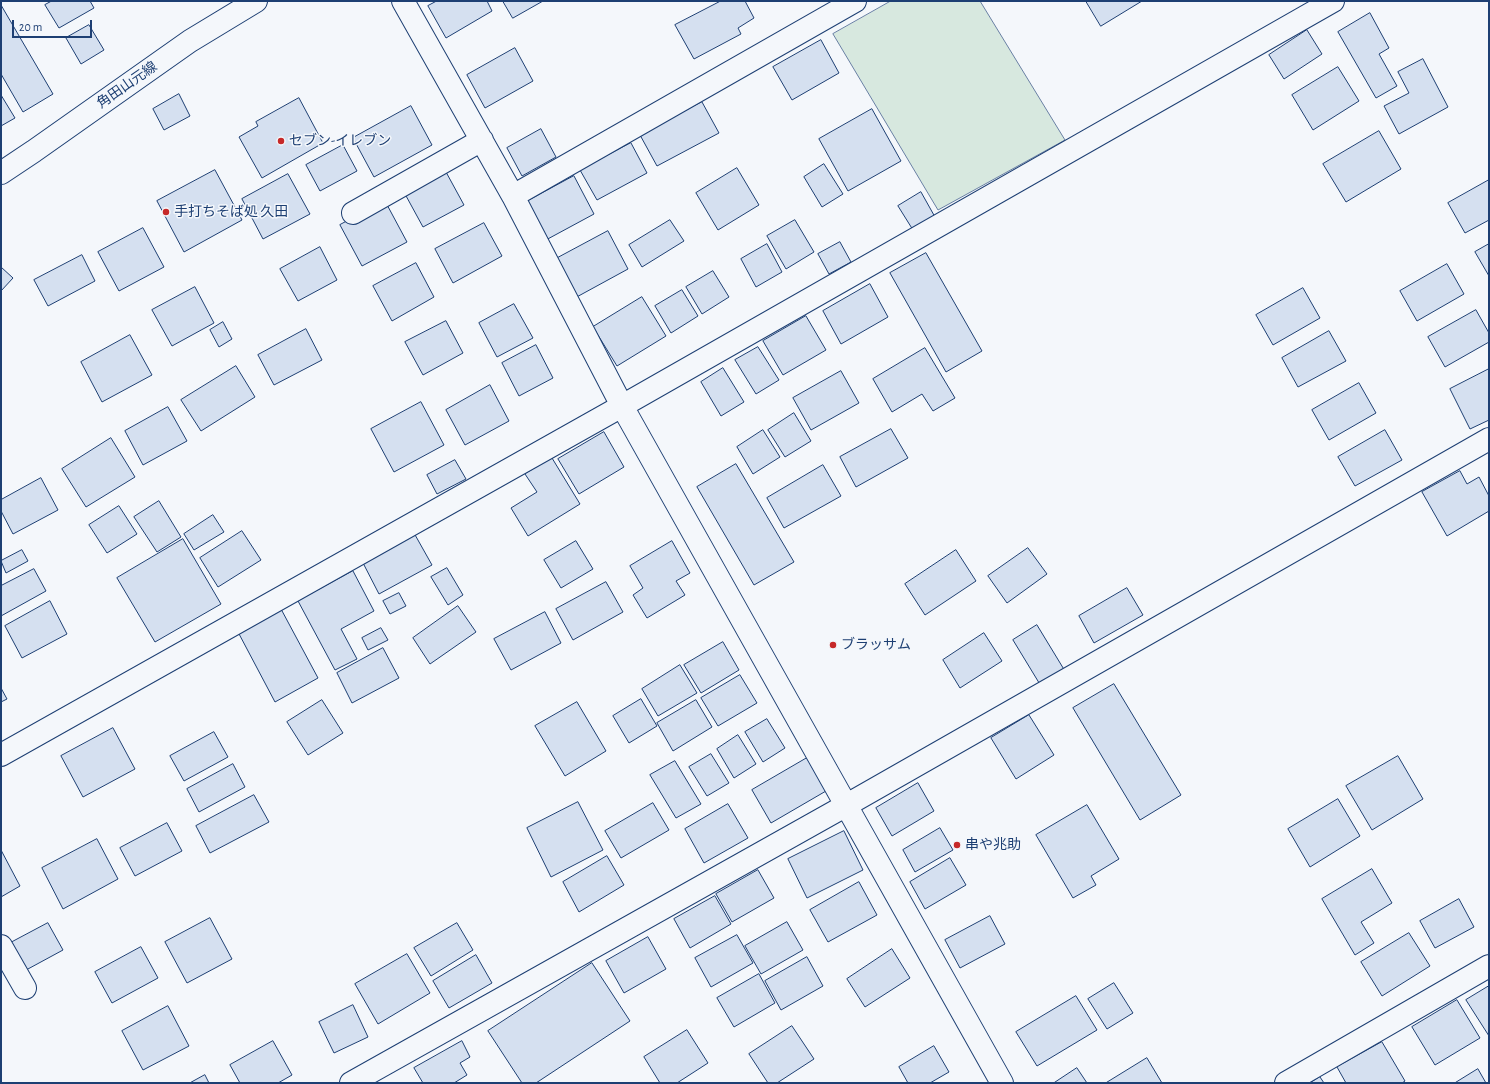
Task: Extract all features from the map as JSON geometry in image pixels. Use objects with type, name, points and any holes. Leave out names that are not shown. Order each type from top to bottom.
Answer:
[{"type":"street","name":"角田山元線","points":[[1,173],[34,152],[190,41],[256,1]]},
{"type":"street","points":[[403,1],[513,196],[622,406],[845,806],[1002,1083]]},
{"type":"street","points":[[513,196],[855,1]]},
{"type":"street","points":[[1,755],[622,406],[1332,1]]},
{"type":"street","points":[[354,213],[482,140]]},
{"type":"street","points":[[350,1083],[845,806],[1489,439]]},
{"type":"street","points":[[1,946],[25,988]]},
{"type":"street","points":[[1286,1083],[1489,966]]},
{"type":"shaded area","points":[[891,1],[980,1],[1065,140],[938,210],[833,34]]},
{"type":"building","points":[[52,1],[90,1],[94,8],[59,28],[45,5]]},
{"type":"building","points":[[437,1],[487,1],[492,11],[446,38],[428,6]]},
{"type":"building","points":[[503,1],[543,1],[513,18]]},
{"type":"building","points":[[721,1],[745,1],[754,18],[738,28],[741,34],[694,59],[675,25]]},
{"type":"building","points":[[1086,1],[1142,1],[1101,26]]},
{"type":"building","points":[[1,5],[53,94],[23,112],[1,74]]},
{"type":"building","points":[[1370,13],[1389,48],[1379,54],[1397,86],[1376,98],[1338,32]]},
{"type":"building","points":[[89,25],[104,50],[81,64],[66,38]]},
{"type":"building","points":[[1307,30],[1322,54],[1284,79],[1269,55]]},
{"type":"building","points":[[821,40],[839,73],[792,100],[773,67]]},
{"type":"building","points":[[515,48],[533,81],[485,108],[467,75]]},
{"type":"building","points":[[1423,59],[1448,107],[1399,134],[1384,106],[1409,93],[1398,72]]},
{"type":"building","points":[[1338,67],[1359,101],[1313,130],[1292,95]]},
{"type":"building","points":[[179,94],[190,116],[164,130],[153,109]]},
{"type":"building","points":[[1,95],[15,118],[1,126]]},
{"type":"building","points":[[299,98],[323,143],[262,178],[239,137],[258,126],[256,122]]},
{"type":"building","points":[[702,102],[719,133],[657,166],[640,135]]},
{"type":"building","points":[[411,106],[432,145],[374,177],[353,138]]},
{"type":"building","points":[[872,109],[901,161],[848,191],[819,139]]},
{"type":"building","points":[[541,129],[556,157],[522,176],[507,148]]},
{"type":"building","points":[[1379,131],[1401,169],[1346,202],[1323,164]]},
{"type":"building","points":[[631,143],[647,173],[597,200],[580,170]]},
{"type":"building","points":[[343,145],[357,171],[320,191],[306,165]]},
{"type":"building","points":[[824,164],[843,194],[822,207],[804,177]]},
{"type":"building","points":[[737,168],[759,205],[718,230],[696,193]]},
{"type":"building","points":[[215,170],[242,220],[184,252],[157,201]]},
{"type":"building","points":[[446,172],[464,205],[423,227],[405,194]]},
{"type":"building","points":[[288,174],[310,214],[263,239],[242,199]]},
{"type":"building","points":[[574,176],[594,214],[544,241],[524,203]]},
{"type":"building","points":[[1489,180],[1489,220],[1465,233],[1448,203]]},
{"type":"building","points":[[921,192],[935,217],[913,230],[898,206]]},
{"type":"building","points":[[385,201],[407,242],[362,266],[340,225]]},
{"type":"building","points":[[670,220],[684,241],[642,267],[629,245]]},
{"type":"building","points":[[795,220],[814,252],[786,269],[767,236]]},
{"type":"building","points":[[484,223],[502,256],[453,283],[435,249]]},
{"type":"building","points":[[143,228],[164,267],[119,291],[98,252]]},
{"type":"building","points":[[608,231],[628,269],[573,299],[552,261]]},
{"type":"building","points":[[840,242],[851,262],[829,274],[818,254]]},
{"type":"building","points":[[767,244],[782,272],[756,287],[741,259]]},
{"type":"building","points":[[1489,244],[1489,276],[1475,252]]},
{"type":"building","points":[[320,247],[337,280],[298,301],[280,269]]},
{"type":"building","points":[[926,253],[982,351],[946,372],[890,273]]},
{"type":"building","points":[[82,255],[95,281],[48,306],[34,280]]},
{"type":"building","points":[[416,263],[434,297],[392,321],[373,286]]},
{"type":"building","points":[[1447,264],[1464,294],[1417,321],[1400,291]]},
{"type":"building","points":[[1,267],[13,278],[1,291]]},
{"type":"building","points":[[713,271],[729,297],[702,314],[686,287]]},
{"type":"building","points":[[870,284],[888,317],[841,344],[823,311]]},
{"type":"building","points":[[195,287],[214,323],[172,346],[152,310]]},
{"type":"building","points":[[1303,288],[1320,318],[1273,345],[1256,315]]},
{"type":"building","points":[[682,290],[698,316],[671,333],[655,306]]},
{"type":"building","points":[[642,297],[666,336],[617,366],[593,327]]},
{"type":"building","points":[[514,304],[533,338],[497,357],[479,323]]},
{"type":"building","points":[[1476,310],[1489,333],[1489,342],[1445,367],[1428,337]]},
{"type":"building","points":[[806,316],[826,350],[783,375],[763,341]]},
{"type":"building","points":[[446,321],[463,353],[423,375],[405,342]]},
{"type":"building","points":[[223,322],[232,339],[219,347],[210,330]]},
{"type":"building","points":[[306,329],[322,360],[274,385],[258,355]]},
{"type":"building","points":[[1329,331],[1346,361],[1298,387],[1282,358]]},
{"type":"building","points":[[130,335],[152,375],[102,402],[81,362]]},
{"type":"building","points":[[536,345],[553,378],[519,396],[502,363]]},
{"type":"building","points":[[758,347],[779,380],[756,394],[735,360]]},
{"type":"building","points":[[925,348],[955,398],[933,411],[922,394],[892,412],[873,379]]},
{"type":"building","points":[[236,366],[255,397],[201,431],[181,400]]},
{"type":"building","points":[[723,368],[744,402],[721,416],[701,382]]},
{"type":"building","points":[[1489,369],[1489,420],[1470,429],[1450,389]]},
{"type":"building","points":[[841,371],[859,403],[811,430],[793,398]]},
{"type":"building","points":[[1359,383],[1376,413],[1329,440],[1312,410]]},
{"type":"building","points":[[490,385],[509,421],[465,445],[446,410]]},
{"type":"building","points":[[421,402],[444,445],[394,472],[371,429]]},
{"type":"building","points":[[168,407],[187,441],[143,465],[125,431]]},
{"type":"building","points":[[794,413],[811,441],[785,457],[768,430]]},
{"type":"building","points":[[891,429],[908,458],[856,487],[840,457]]},
{"type":"building","points":[[763,430],[780,457],[753,474],[737,447]]},
{"type":"building","points":[[1385,430],[1402,460],[1355,486],[1338,457]]},
{"type":"building","points":[[604,432],[624,467],[579,494],[558,459]]},
{"type":"building","points":[[111,438],[135,477],[86,507],[62,469]]},
{"type":"building","points":[[552,458],[580,504],[528,536],[511,508],[537,492],[525,474]]},
{"type":"building","points":[[455,460],[466,479],[437,494],[427,475]]},
{"type":"building","points":[[736,464],[794,562],[754,585],[697,487]]},
{"type":"building","points":[[823,465],[841,496],[784,528],[767,498]]},
{"type":"building","points":[[1460,471],[1467,484],[1479,477],[1489,496],[1489,511],[1447,536],[1422,492]]},
{"type":"building","points":[[41,478],[58,510],[13,534],[1,511],[1,500]]},
{"type":"building","points":[[159,501],[181,537],[157,552],[134,517]]},
{"type":"building","points":[[119,506],[137,534],[107,553],[89,525]]},
{"type":"building","points":[[213,515],[224,532],[194,550],[184,534]]},
{"type":"building","points":[[242,531],[261,560],[218,587],[200,558]]},
{"type":"building","points":[[414,533],[432,565],[379,594],[362,561]]},
{"type":"building","points":[[183,539],[221,604],[155,642],[117,578]]},
{"type":"building","points":[[576,541],[593,569],[561,588],[544,560]]},
{"type":"building","points":[[672,541],[690,573],[676,581],[685,595],[647,618],[633,595],[643,588],[630,566]]},
{"type":"building","points":[[1028,548],[1047,574],[1007,603],[988,576]]},
{"type":"building","points":[[22,550],[28,561],[6,573],[1,561]]},
{"type":"building","points":[[956,550],[976,581],[925,615],[905,584]]},
{"type":"building","points":[[447,568],[463,595],[448,605],[431,577]]},
{"type":"building","points":[[34,569],[46,591],[1,616],[1,586]]},
{"type":"building","points":[[353,571],[374,611],[341,629],[357,659],[335,670],[298,601]]},
{"type":"building","points":[[606,582],[623,612],[573,640],[556,609]]},
{"type":"building","points":[[1127,588],[1143,615],[1094,643],[1079,616]]},
{"type":"building","points":[[399,593],[406,606],[390,614],[383,601]]},
{"type":"building","points":[[50,601],[67,634],[22,658],[5,626]]},
{"type":"building","points":[[458,606],[476,632],[430,664],[413,638]]},
{"type":"building","points":[[281,609],[318,678],[275,702],[238,632]]},
{"type":"building","points":[[545,612],[561,643],[511,670],[494,639]]},
{"type":"building","points":[[1037,625],[1068,676],[1044,691],[1013,640]]},
{"type":"building","points":[[381,628],[388,640],[368,650],[362,638]]},
{"type":"building","points":[[984,633],[1002,661],[960,688],[943,660]]},
{"type":"building","points":[[723,642],[739,670],[701,693],[684,665]]},
{"type":"building","points":[[383,648],[399,678],[352,703],[337,673]]},
{"type":"building","points":[[680,665],[697,693],[658,716],[642,689]]},
{"type":"building","points":[[740,675],[757,703],[718,726],[701,698]]},
{"type":"building","points":[[1114,684],[1181,795],[1140,820],[1073,708]]},
{"type":"building","points":[[1,688],[7,699],[1,702]]},
{"type":"building","points":[[641,699],[657,726],[629,743],[613,716]]},
{"type":"building","points":[[322,700],[343,733],[308,755],[287,722]]},
{"type":"building","points":[[696,700],[712,727],[673,751],[657,723]]},
{"type":"building","points":[[577,702],[606,751],[565,776],[535,726]]},
{"type":"building","points":[[1029,715],[1054,755],[1016,779],[991,738]]},
{"type":"building","points":[[767,719],[785,748],[763,762],[745,732]]},
{"type":"building","points":[[113,728],[135,769],[83,797],[61,756]]},
{"type":"building","points":[[214,732],[228,757],[184,781],[170,756]]},
{"type":"building","points":[[738,735],[756,764],[734,778],[717,749]]},
{"type":"building","points":[[711,754],[729,783],[707,796],[689,767]]},
{"type":"building","points":[[1398,756],[1423,799],[1372,830],[1346,786]]},
{"type":"building","points":[[807,758],[826,791],[771,823],[752,790]]},
{"type":"building","points":[[675,761],[701,804],[676,818],[650,775]]},
{"type":"building","points":[[233,764],[245,787],[199,812],[187,789]]},
{"type":"building","points":[[918,783],[934,811],[892,836],[876,808]]},
{"type":"building","points":[[254,795],[269,822],[210,853],[196,826]]},
{"type":"building","points":[[1338,799],[1360,836],[1310,867],[1288,829]]},
{"type":"building","points":[[578,802],[603,850],[551,877],[527,828]]},
{"type":"building","points":[[653,803],[669,830],[621,858],[605,831]]},
{"type":"building","points":[[728,804],[748,838],[704,863],[685,829]]},
{"type":"building","points":[[1087,805],[1119,859],[1091,876],[1096,885],[1073,898],[1036,835]]},
{"type":"building","points":[[167,823],[182,851],[135,876],[120,848]]},
{"type":"building","points":[[940,828],[953,850],[915,872],[903,850]]},
{"type":"building","points":[[844,831],[863,870],[807,898],[788,859]]},
{"type":"building","points":[[97,839],[118,879],[63,909],[42,868]]},
{"type":"building","points":[[1,850],[20,886],[1,897]]},
{"type":"building","points":[[607,856],[624,885],[579,912],[563,882]]},
{"type":"building","points":[[950,858],[966,885],[925,909],[910,882]]},
{"type":"building","points":[[1372,869],[1392,903],[1361,922],[1374,943],[1355,955],[1322,899]]},
{"type":"building","points":[[758,870],[774,898],[732,922],[716,894]]},
{"type":"building","points":[[859,882],[877,915],[828,942],[810,910]]},
{"type":"building","points":[[715,896],[731,924],[690,948],[674,919]]},
{"type":"building","points":[[1459,899],[1474,927],[1435,948],[1420,921]]},
{"type":"building","points":[[990,916],[1005,944],[960,968],[945,940]]},
{"type":"building","points":[[210,918],[232,959],[187,983],[165,942]]},
{"type":"building","points":[[787,922],[803,950],[761,974],[745,946]]},
{"type":"building","points":[[48,923],[63,950],[15,976],[1,948]]},
{"type":"building","points":[[457,923],[473,950],[431,976],[414,948]]},
{"type":"building","points":[[1409,933],[1430,966],[1382,996],[1361,962]]},
{"type":"building","points":[[737,935],[753,963],[711,987],[695,958]]},
{"type":"building","points":[[648,937],[666,969],[624,993],[606,961]]},
{"type":"building","points":[[141,947],[158,978],[112,1003],[95,972]]},
{"type":"building","points":[[892,949],[910,978],[865,1007],[847,979]]},
{"type":"building","points":[[407,954],[430,993],[378,1024],[355,984]]},
{"type":"building","points":[[476,955],[492,983],[449,1008],[433,981]]},
{"type":"building","points":[[807,957],[823,986],[781,1010],[765,981]]},
{"type":"building","points":[[592,963],[630,1021],[536,1083],[522,1083],[488,1031]]},
{"type":"building","points":[[759,974],[775,1003],[734,1027],[717,998]]},
{"type":"building","points":[[1114,983],[1133,1013],[1107,1029],[1088,999]]},
{"type":"building","points":[[1489,986],[1489,1036],[1466,1000]]},
{"type":"building","points":[[1076,996],[1097,1030],[1037,1066],[1016,1032]]},
{"type":"building","points":[[1457,1000],[1480,1038],[1435,1065],[1412,1027]]},
{"type":"building","points":[[353,1005],[368,1037],[334,1053],[319,1022]]},
{"type":"building","points":[[168,1006],[189,1046],[143,1070],[122,1031]]},
{"type":"building","points":[[792,1026],[814,1059],[777,1083],[768,1083],[749,1054]]},
{"type":"building","points":[[687,1030],[708,1063],[677,1083],[660,1083],[644,1057]]},
{"type":"building","points":[[273,1041],[292,1075],[278,1083],[240,1083],[230,1065]]},
{"type":"building","points":[[462,1041],[470,1057],[460,1063],[467,1075],[454,1083],[423,1083],[414,1068]]},
{"type":"building","points":[[1382,1042],[1405,1081],[1402,1083],[1346,1083],[1337,1067]]},
{"type":"building","points":[[934,1046],[949,1072],[930,1083],[908,1083],[899,1067]]},
{"type":"building","points":[[1147,1058],[1162,1083],[1106,1083]]},
{"type":"building","points":[[1077,1068],[1087,1083],[1054,1083]]},
{"type":"building","points":[[1478,1069],[1486,1083],[1455,1083]]},
{"type":"building","points":[[205,1075],[209,1083],[190,1083]]},
{"type":"building","points":[[1320,1077],[1324,1083],[1310,1083]]},
{"type":"place","name":"セブン-イレブン","points":[[281,141]]},
{"type":"place","name":"手打ちそば処 久田","points":[[166,212]]},
{"type":"place","name":"ブラッサム","points":[[833,645]]},
{"type":"place","name":"串や兆助","points":[[957,845]]}]
